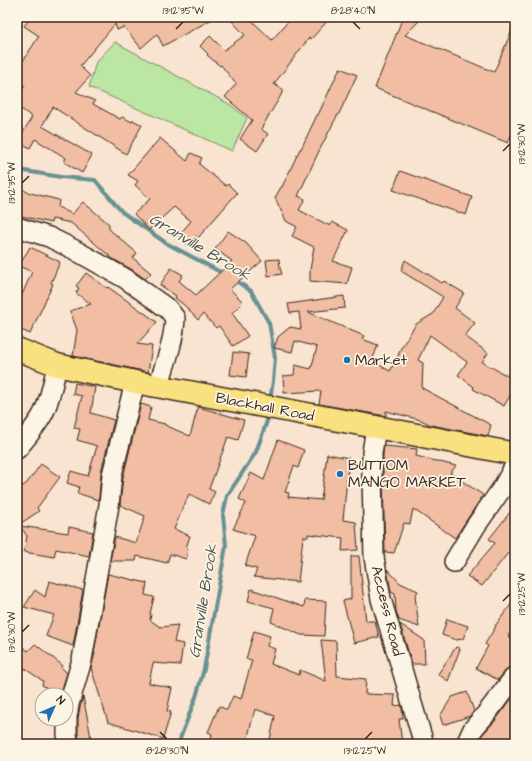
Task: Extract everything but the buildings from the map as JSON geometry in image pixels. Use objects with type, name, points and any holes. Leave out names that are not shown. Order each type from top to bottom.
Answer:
[{"type":"main road","name":"Blackhall Road","points":[[17,349],[58,366],[158,387],[515,454]]},
{"type":"street","points":[[17,227],[49,237],[73,249],[126,279],[168,309],[175,318],[175,329],[158,387]]},
{"type":"street","points":[[17,449],[43,413],[58,366]]},
{"type":"street","points":[[70,744],[67,735],[69,704],[82,660],[109,505],[112,475],[135,382]]},
{"type":"street","name":"Access Road","points":[[376,427],[372,453],[374,557],[381,598],[424,744]]},
{"type":"street","points":[[454,562],[475,527],[503,487],[515,465]]},
{"type":"street","points":[[466,744],[473,729],[515,676]]},
{"type":"green space","points":[[115,42],[229,104],[247,118],[232,151],[89,87],[96,62]]},
{"type":"waterway","name":"Granville Brook","points":[[17,169],[61,177],[95,180],[122,212],[166,243],[224,274]]},
{"type":"waterway","name":"Granville Brook","points":[[235,280],[251,291],[269,323],[275,358],[270,401]]},
{"type":"waterway","name":"Granville Brook","points":[[179,744],[196,697],[204,669],[226,546],[223,515],[227,496],[256,452],[268,414]]},
{"type":"place","name":"Market","points":[[347,360]]},
{"type":"place","name":"BUTTOM MANGO MARKET","points":[[340,474]]}]
